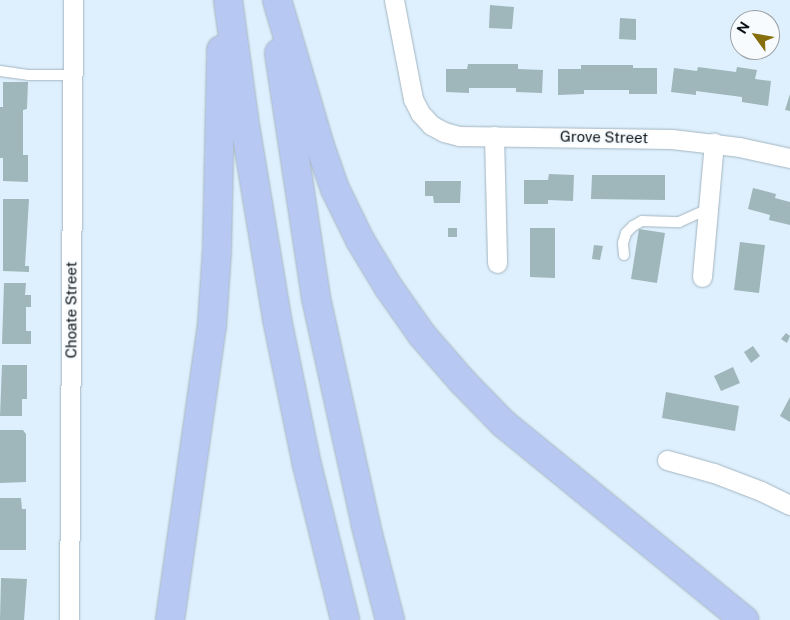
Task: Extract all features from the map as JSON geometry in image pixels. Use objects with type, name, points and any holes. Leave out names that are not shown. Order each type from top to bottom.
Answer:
[{"type":"highway","points":[[170,620],[212,325],[217,249],[218,126],[223,0]]},
{"type":"highway","points":[[228,0],[244,119],[277,319],[307,465],[346,620]]},
{"type":"highway","points":[[272,0],[316,298],[360,499],[390,620]]},
{"type":"highway","points":[[277,0],[320,146],[335,189],[360,240],[384,280],[422,335],[462,381],[504,424],[744,620]]},
{"type":"street","name":"Choate Street","points":[[69,620],[73,0]]},
{"type":"street","name":"Grove Street","points":[[394,0],[413,99],[420,113],[431,124],[444,132],[459,136],[628,137],[714,143],[790,158]]},
{"type":"street","points":[[494,136],[497,263]]},
{"type":"street","points":[[702,277],[714,143]]},
{"type":"street","points":[[667,460],[760,490],[790,505]]},
{"type":"lane","points":[[0,72],[28,75],[73,75]]},
{"type":"lane","points":[[624,255],[623,243],[626,233],[642,221],[679,222],[708,209]]},
{"type":"building","points":[[490,5],[514,7],[512,29],[489,28]]},
{"type":"building","points":[[620,18],[636,19],[636,40],[619,39]]},
{"type":"building","points":[[468,64],[518,64],[518,69],[543,70],[542,93],[516,92],[516,88],[469,88],[469,93],[446,92],[446,69],[467,69]]},
{"type":"building","points":[[581,65],[633,65],[633,68],[657,68],[657,94],[629,94],[629,90],[584,90],[584,94],[558,95],[558,69],[581,69]]},
{"type":"building","points":[[698,67],[736,72],[737,67],[757,70],[755,79],[771,81],[768,106],[742,102],[742,97],[696,91],[696,95],[671,92],[674,68],[697,71]]},
{"type":"building","points":[[3,82],[28,82],[27,109],[23,110],[23,155],[28,155],[28,182],[3,181],[3,158],[0,158],[0,107],[3,107]]},
{"type":"building","points":[[790,94],[790,111],[785,110]]},
{"type":"building","points":[[549,174],[574,175],[573,201],[548,200],[548,204],[524,204],[524,180],[548,180]]},
{"type":"building","points":[[592,175],[665,175],[665,200],[591,199]]},
{"type":"building","points":[[425,181],[461,181],[460,203],[434,203],[433,196],[425,196]]},
{"type":"building","points":[[753,188],[776,194],[775,198],[790,202],[790,225],[769,220],[770,215],[748,209]]},
{"type":"building","points":[[3,199],[29,199],[25,266],[29,266],[29,272],[3,271]]},
{"type":"building","points":[[448,228],[457,228],[457,237],[448,237]]},
{"type":"building","points":[[530,228],[555,228],[555,278],[530,277]]},
{"type":"building","points":[[639,229],[665,233],[657,283],[631,279]]},
{"type":"building","points":[[740,242],[765,245],[759,293],[734,290]]},
{"type":"building","points":[[594,245],[603,246],[600,260],[592,259]]},
{"type":"building","points":[[4,283],[26,283],[25,295],[31,295],[31,307],[26,307],[26,331],[31,331],[31,344],[2,344]]},
{"type":"building","points":[[786,333],[790,336],[787,343],[781,339]]},
{"type":"building","points":[[753,346],[760,356],[751,363],[744,352]]},
{"type":"building","points":[[2,365],[27,365],[27,399],[22,399],[22,416],[0,416]]},
{"type":"building","points":[[733,367],[740,383],[721,391],[714,376]]},
{"type":"building","points":[[666,392],[739,406],[735,431],[662,418]]},
{"type":"building","points":[[790,397],[790,422],[780,416]]},
{"type":"building","points":[[0,430],[23,430],[26,434],[26,482],[0,483]]},
{"type":"building","points":[[0,498],[21,498],[22,509],[26,509],[26,550],[0,550]]},
{"type":"building","points":[[1,578],[27,579],[24,620],[0,620]]}]
